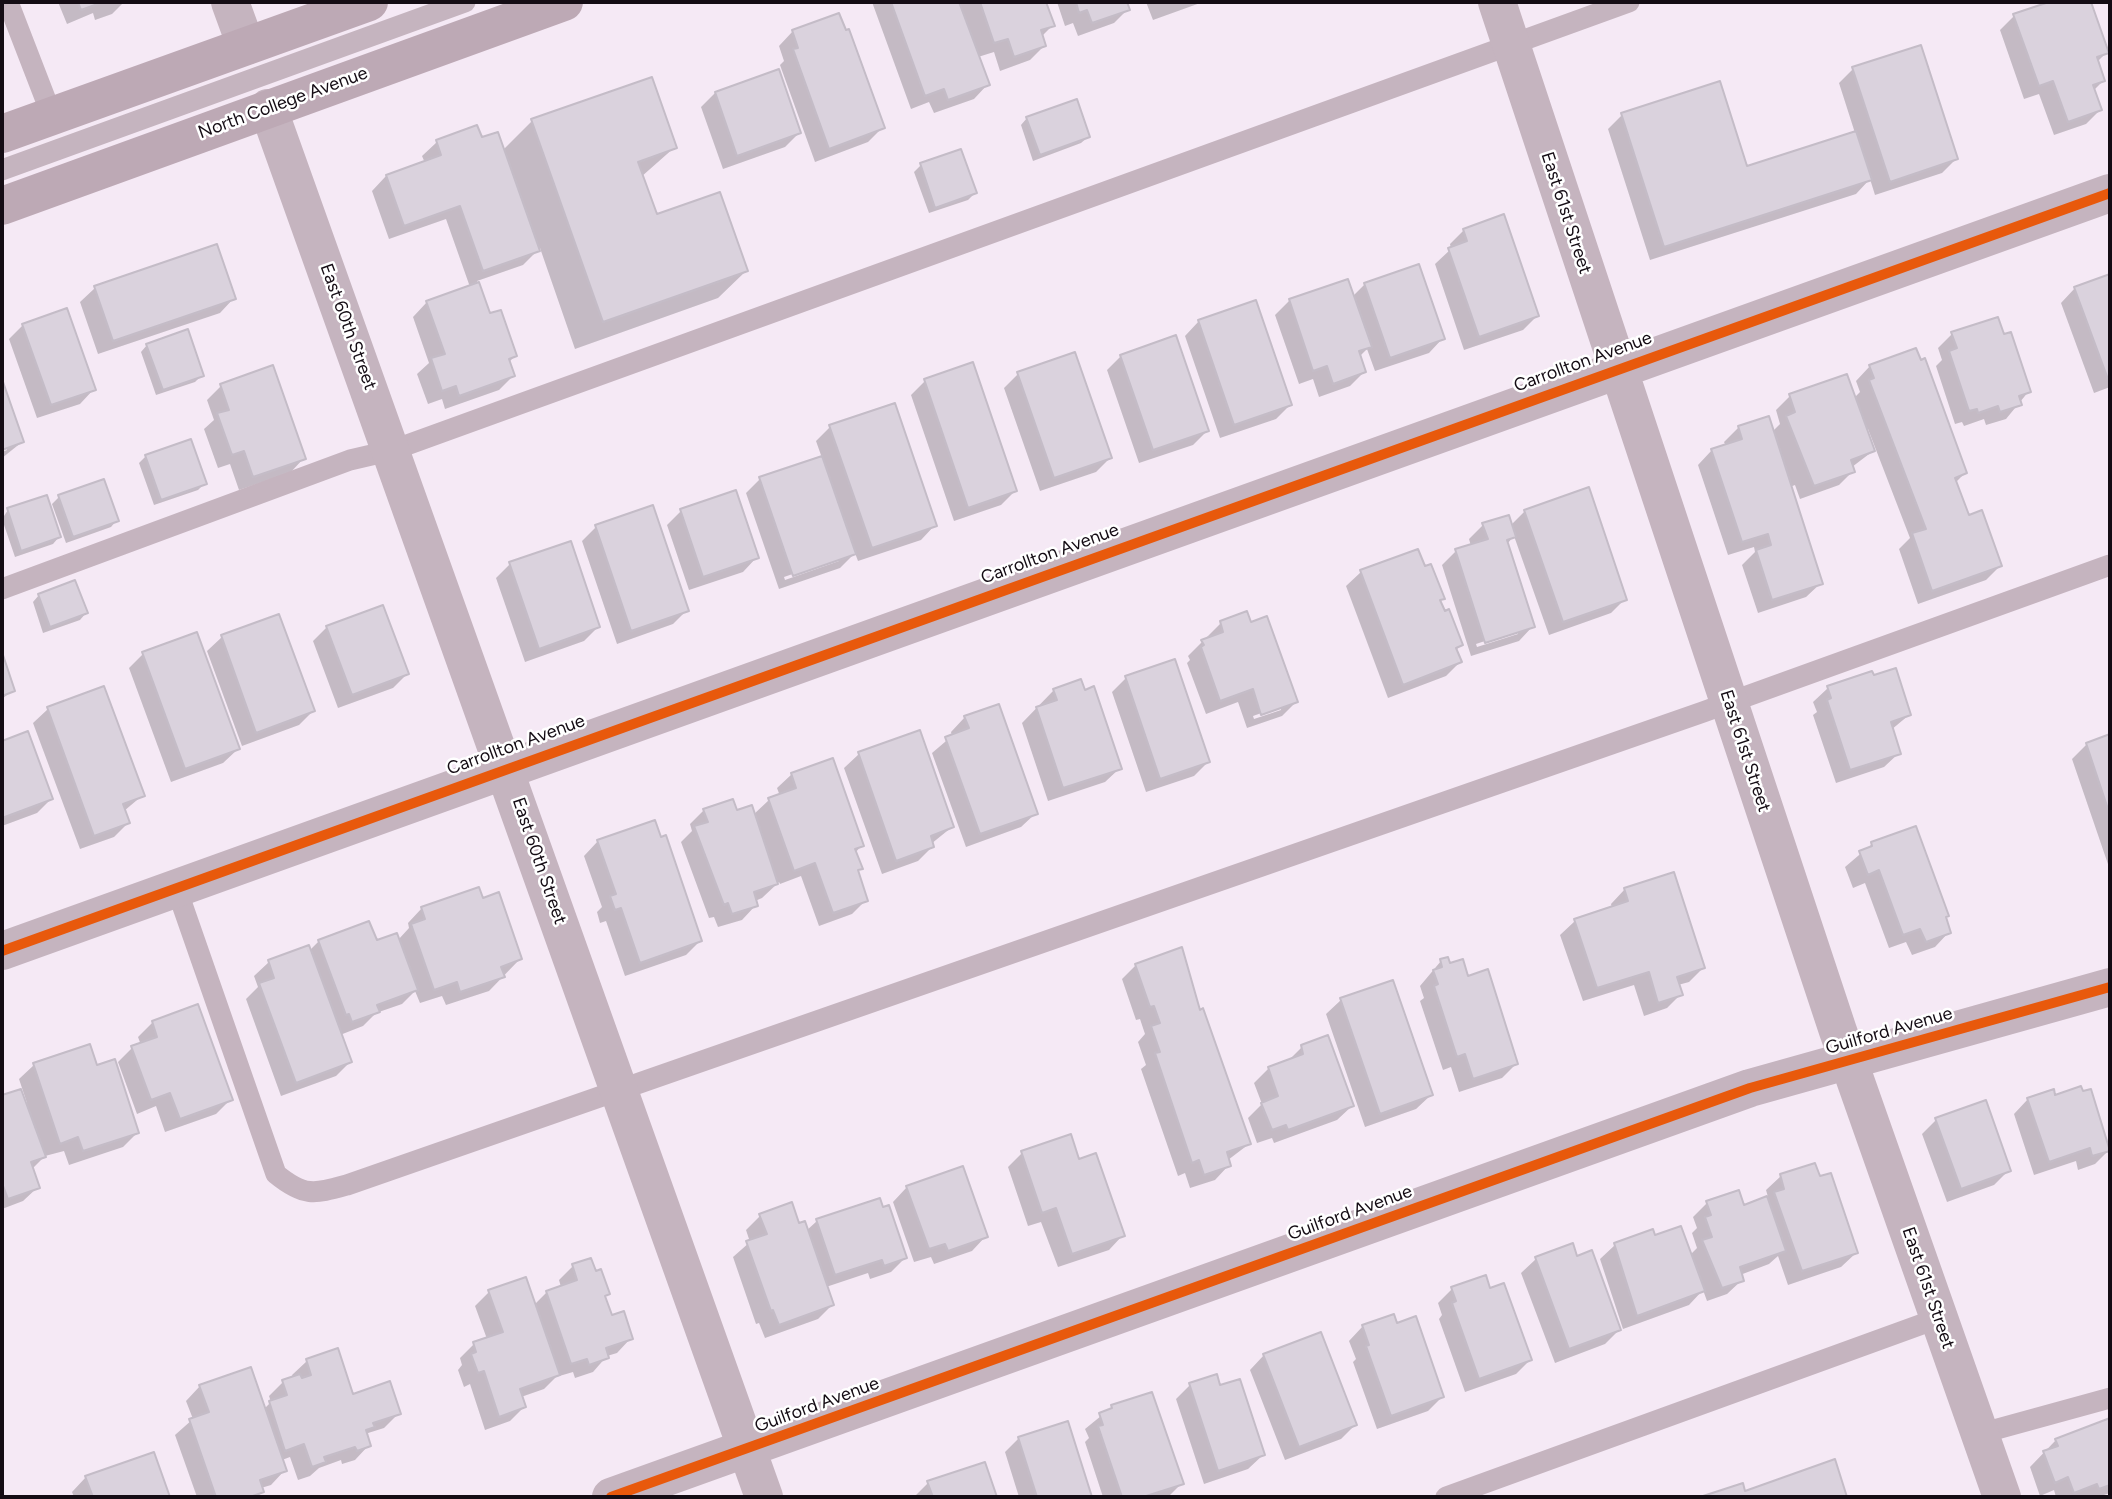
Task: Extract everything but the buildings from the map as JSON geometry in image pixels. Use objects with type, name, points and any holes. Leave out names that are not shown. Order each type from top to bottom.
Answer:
[{"type":"main road","points":[[2,134],[369,2]]},
{"type":"main road","name":"North College Avenue","points":[[2,206],[564,2]]},
{"type":"street","points":[[230,2],[246,46]]},
{"type":"street","name":"East 61st Street","points":[[1497,2],[1848,1061],[2002,1497]]},
{"type":"street","name":"East 60th Street","points":[[268,108],[393,450],[764,1497]]},
{"type":"street","name":"Carrollton Avenue","points":[[2,951],[2110,193]]},
{"type":"street","name":"Guilford Avenue","points":[[611,1497],[1750,1088],[2110,987]]},
{"type":"lane","points":[[8,2],[52,116]]},
{"type":"lane","name":"North College Avenue","points":[[2,170],[465,2]]},
{"type":"lane","points":[[2,589],[350,460],[393,450],[1511,44],[1590,8],[1629,2]]},
{"type":"lane","points":[[176,887],[276,1174],[303,1192],[318,1193],[1728,702],[2110,565]]},
{"type":"lane","points":[[1446,1497],[1939,1318]]},
{"type":"lane","points":[[1979,1434],[2110,1398]]},
{"type":"cycle path","points":[[2,951],[2110,193]]},
{"type":"cycle path","points":[[611,1497],[1750,1088],[2110,987]]}]
